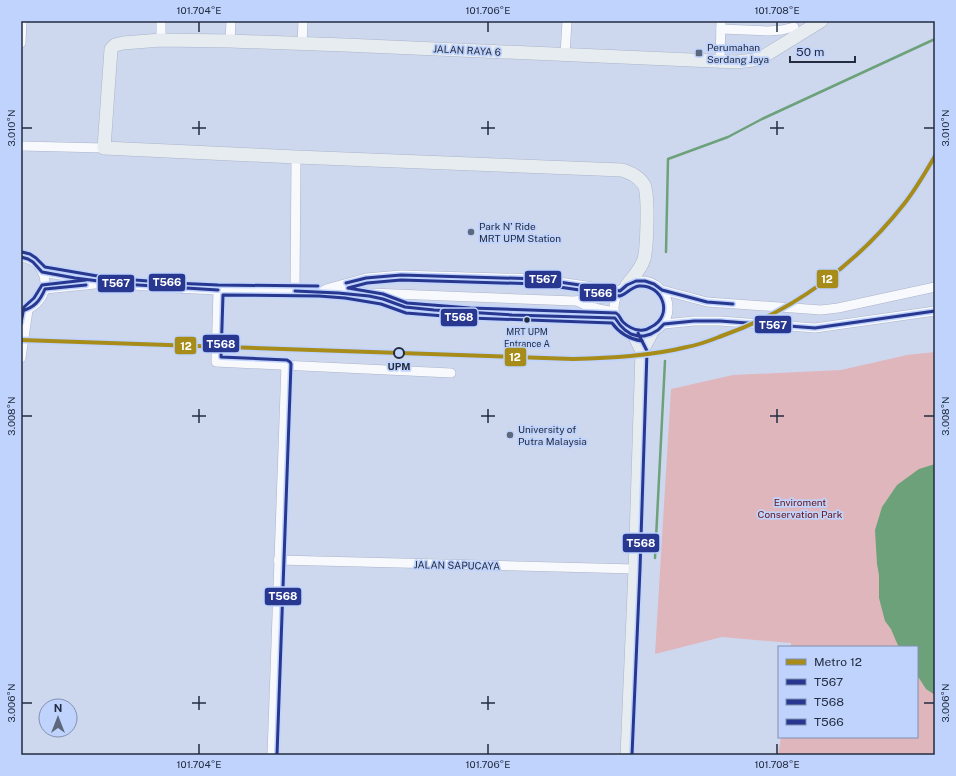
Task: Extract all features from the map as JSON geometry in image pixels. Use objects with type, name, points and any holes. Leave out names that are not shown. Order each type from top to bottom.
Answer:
[{"type":"street","points":[[21,43],[22,21]]},
{"type":"street","points":[[161,21],[161,40]]},
{"type":"street","points":[[230,41],[231,21]]},
{"type":"street","points":[[302,44],[303,21]]},
{"type":"street","points":[[566,55],[567,21]]},
{"type":"street","name":"JALAN RAYA 6","points":[[104,148],[111,49],[115,45],[123,43],[161,40],[230,41],[737,62],[761,58],[795,27],[821,21]]},
{"type":"street","points":[[720,62],[721,25],[768,31],[795,27]]},
{"type":"street","points":[[21,146],[104,148],[622,170],[634,174],[644,184],[646,189],[647,214],[644,258],[638,270],[621,291],[614,304],[615,315],[620,326],[634,335],[643,336],[658,330],[664,324],[668,316],[669,306],[662,290]]},
{"type":"street","points":[[295,291],[296,157]]},
{"type":"street","points":[[21,257],[32,261],[38,266],[45,280],[41,298],[36,305],[24,310],[21,358]]},
{"type":"street","points":[[42,272],[108,283],[174,288],[319,291],[574,300],[621,291],[636,281],[645,281],[654,284],[662,290],[707,302],[821,310],[838,308],[935,286]]},
{"type":"street","points":[[319,291],[366,278],[400,276],[539,279],[621,291]]},
{"type":"street","points":[[44,289],[108,283]]},
{"type":"street","points":[[218,290],[216,362],[451,373]]},
{"type":"street","points":[[346,293],[382,299],[406,308],[470,313],[615,315]]},
{"type":"street","points":[[574,300],[615,315]]},
{"type":"street","points":[[664,324],[694,321],[720,321],[815,328],[935,311]]},
{"type":"street","points":[[627,755],[642,351],[651,334]]},
{"type":"street","points":[[634,335],[642,351]]},
{"type":"street","points":[[272,755],[286,365]]},
{"type":"street","name":"JALAN SAPUCAYA","points":[[278,560],[635,569]]},
{"type":"green space","name":"Enviroment Conservation Park","points":[[935,352],[935,755],[778,755],[781,738],[918,738],[918,646],[791,646],[791,643],[722,637],[655,654],[671,389],[733,375],[841,370],[907,355]]},
{"type":"shaded area","points":[[935,464],[935,695],[926,689],[918,677],[918,646],[898,646],[891,629],[885,621],[879,598],[879,575],[875,530],[882,507],[897,485],[919,469]]},
{"type":"waterway","points":[[666,252],[668,159],[728,137],[762,119],[935,39]]},
{"type":"waterway","points":[[655,558],[665,361]]},
{"type":"metro line","name":"12","points":[[21,340],[573,359],[659,353],[703,343],[746,327],[797,300],[821,284],[865,247],[885,226],[912,193],[935,156]]},
{"type":"transit line","name":"T566","points":[[22,252],[30,254],[45,267],[109,278],[218,285],[318,286]]},
{"type":"transit line","name":"T567","points":[[21,257],[33,262],[42,272],[75,278],[122,284],[218,290]]},
{"type":"transit line","name":"T567","points":[[346,283],[366,278],[401,275],[539,279],[620,291],[627,285],[636,281],[645,281],[654,284],[662,290],[707,302],[733,304]]},
{"type":"transit line","name":"T566","points":[[21,323],[24,307],[34,298],[42,285],[86,280]]},
{"type":"transit line","name":"T566","points":[[401,280],[539,284],[620,296],[639,286],[654,290],[663,302],[664,309],[658,322],[644,330],[637,330],[626,325],[616,313],[470,308],[407,303],[383,294],[348,288],[367,283],[401,280]]},
{"type":"transit line","name":"T567","points":[[21,311],[30,308],[36,303],[45,289],[86,285]]},
{"type":"transit line","name":"T567","points":[[295,291],[369,296],[383,299],[405,307],[434,310],[512,315],[615,318],[625,330],[638,336],[651,334],[664,324],[694,321],[720,321],[815,328],[935,311]]},
{"type":"transit line","name":"T568","points":[[277,755],[291,364],[287,360],[221,357],[223,295],[319,296],[345,298],[381,304],[406,313],[470,318],[612,323],[625,335],[642,341]]},
{"type":"transit line","name":"T568","points":[[632,755],[647,351],[638,333]]},
{"type":"place","name":"Perumahan Serdang Jaya","points":[[699,53]]},
{"type":"place","name":"Park N’ Ride MRT UPM Station","points":[[471,232]]},
{"type":"place","name":"MRT UPM Entrance A","points":[[527,320]]},
{"type":"place","name":"UPM","points":[[399,353]]},
{"type":"place","name":"University of Putra Malaysia","points":[[510,435]]}]
